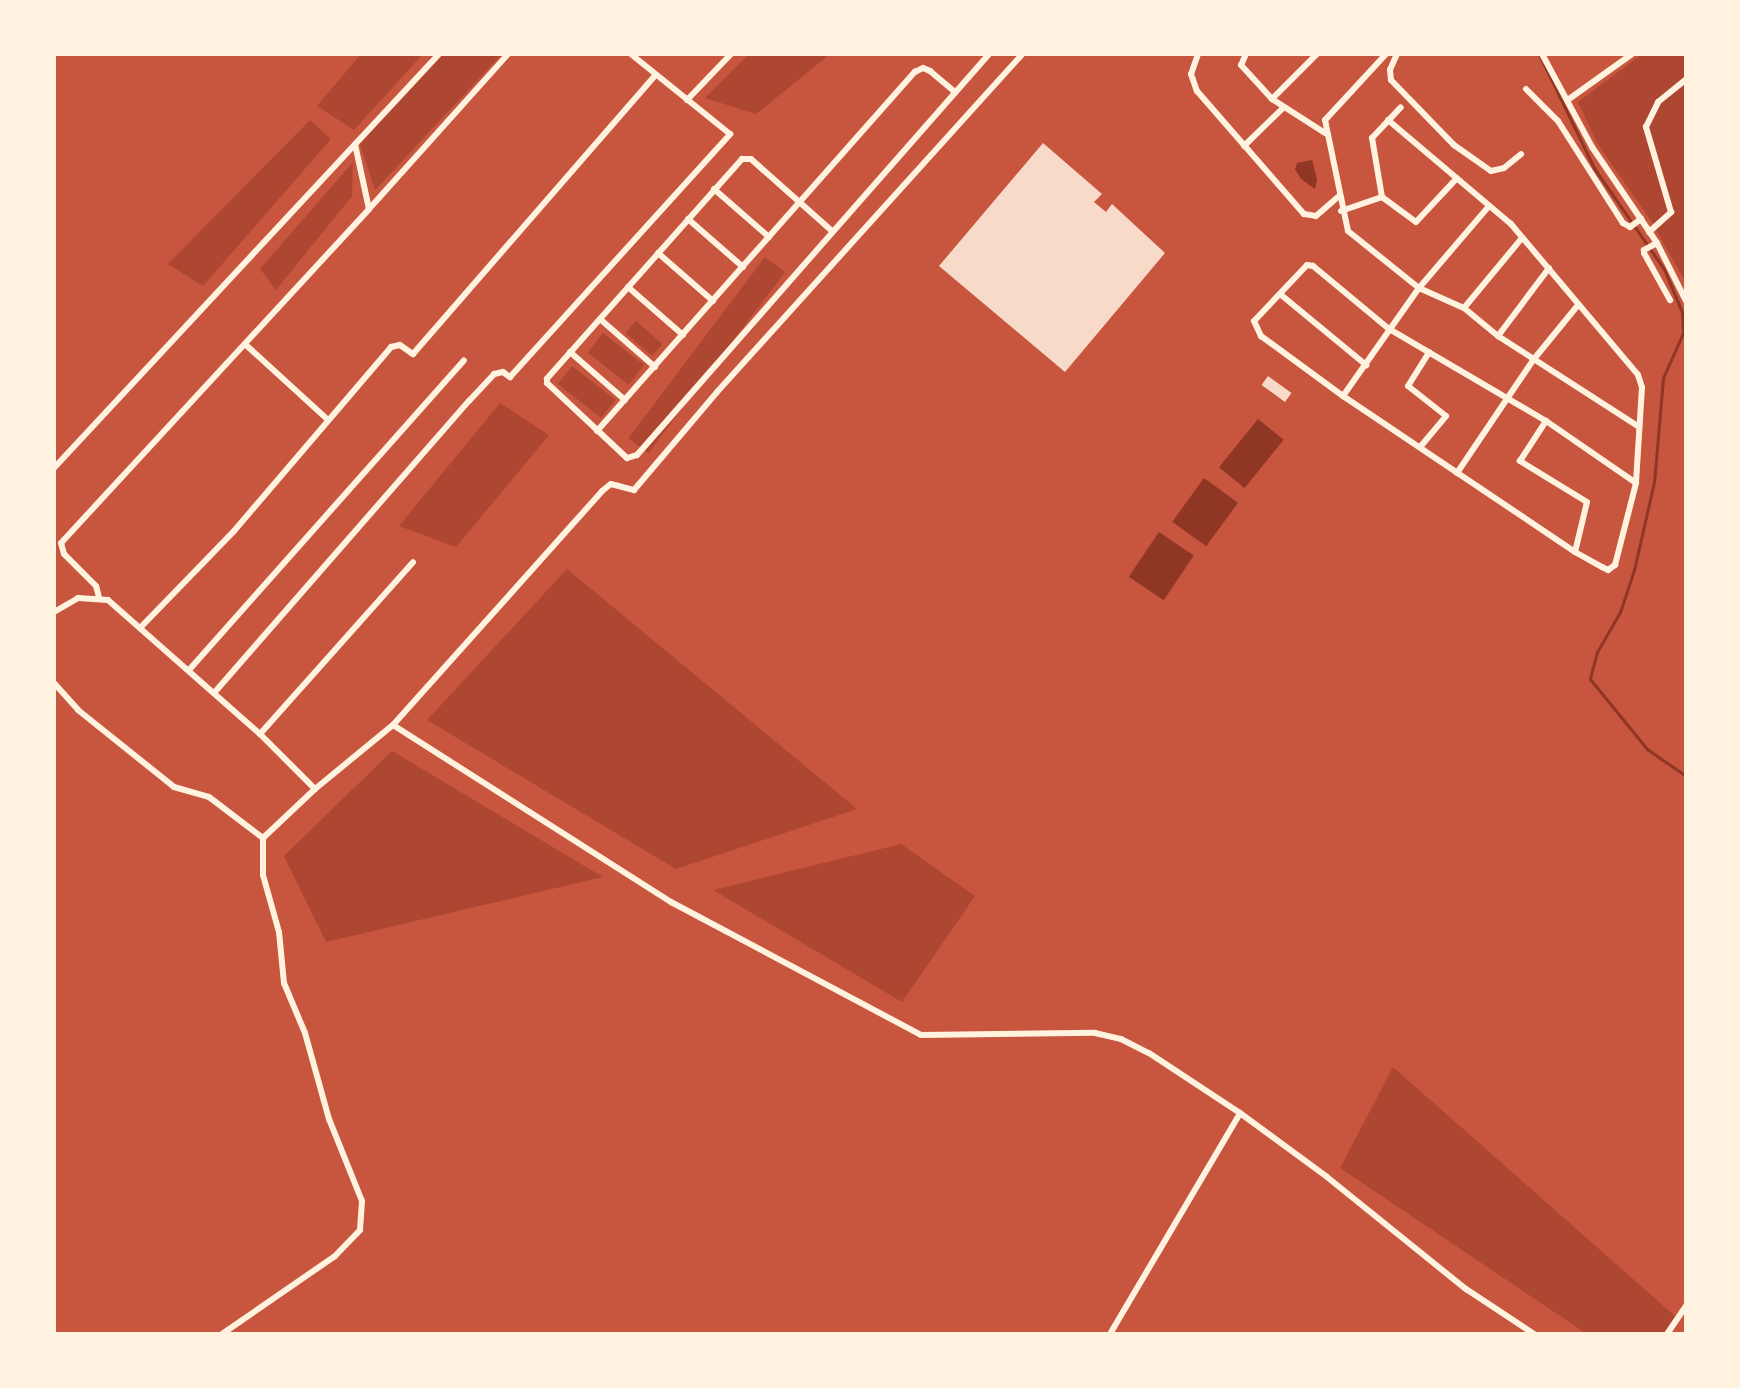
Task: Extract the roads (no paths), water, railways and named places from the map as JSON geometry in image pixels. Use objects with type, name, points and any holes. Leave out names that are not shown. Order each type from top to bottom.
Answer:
[{"type":"street","points":[[54,468],[439,54]]},
{"type":"street","points":[[99,597],[96,586],[64,554],[61,543],[246,345],[508,54]]},
{"type":"street","points":[[214,693],[469,401],[494,374],[503,372],[510,377],[730,134],[631,54]]},
{"type":"street","points":[[687,100],[731,54]]},
{"type":"street","points":[[832,231],[751,159],[742,159],[570,352],[547,383],[627,458],[637,455],[989,54]]},
{"type":"street","points":[[222,1334],[335,1256],[360,1230],[362,1201],[329,1119],[305,1033],[284,983],[279,932],[263,875],[263,838],[315,789],[393,725],[602,491],[611,484],[634,490],[717,392],[1022,54]]},
{"type":"street","points":[[1198,54],[1191,74],[1197,91],[1304,214],[1316,216],[1338,197]]},
{"type":"street","points":[[1246,54],[1241,65],[1272,99],[1325,133]]},
{"type":"street","points":[[1272,99],[1317,54]]},
{"type":"street","points":[[1386,54],[1329,113],[1325,133],[1348,231],[1419,288],[1464,308],[1498,336],[1639,427]]},
{"type":"street","points":[[1397,54],[1390,70],[1391,80],[1454,145],[1491,171],[1504,168],[1521,154]]},
{"type":"street","points":[[1542,54],[1569,99],[1592,147],[1649,232],[1667,279],[1670,300]]},
{"type":"street","points":[[1569,99],[1632,54]]},
{"type":"street","points":[[597,431],[915,72],[923,68],[930,71],[955,92]]},
{"type":"street","points":[[140,628],[234,531],[391,347],[400,345],[413,354],[655,76]]},
{"type":"street","points":[[1649,232],[1671,212],[1646,127],[1658,102],[1686,79]]},
{"type":"street","points":[[1526,89],[1558,121],[1630,227],[1640,221]]},
{"type":"street","points":[[1401,107],[1372,138],[1382,197],[1416,222],[1457,178]]},
{"type":"street","points":[[1244,146],[1283,108]]},
{"type":"street","points":[[1388,120],[1522,238],[1638,375],[1642,387],[1636,483],[1612,569],[1575,552],[1343,396],[1255,330],[1254,321],[1307,265],[1313,266],[1389,329],[1510,396],[1636,483]]},
{"type":"street","points":[[355,144],[369,209]]},
{"type":"street","points":[[714,189],[769,237]]},
{"type":"street","points":[[1341,211],[1382,197]]},
{"type":"street","points":[[1343,396],[1419,288],[1489,206]]},
{"type":"street","points":[[688,219],[743,267]]},
{"type":"street","points":[[1464,308],[1522,238]]},
{"type":"street","points":[[1652,245],[1645,256],[1686,301]]},
{"type":"street","points":[[658,253],[713,301]]},
{"type":"street","points":[[1498,336],[1549,268]]},
{"type":"street","points":[[628,287],[683,335]]},
{"type":"street","points":[[1280,294],[1366,365]]},
{"type":"street","points":[[1457,473],[1534,359],[1578,305]]},
{"type":"street","points":[[600,319],[655,367]]},
{"type":"street","points":[[246,345],[328,420]]},
{"type":"street","points":[[570,352],[625,400]]},
{"type":"street","points":[[1421,446],[1446,416],[1408,386],[1429,352]]},
{"type":"street","points":[[189,670],[464,360]]},
{"type":"street","points":[[1546,421],[1520,461],[1587,502],[1575,552]]},
{"type":"street","points":[[260,734],[413,562]]},
{"type":"street","points":[[54,612],[78,598],[108,600],[260,734],[315,789]]},
{"type":"street","points":[[54,683],[78,710],[174,787],[209,797],[263,838]]},
{"type":"street","points":[[393,725],[671,902],[904,1028],[937,1037],[1095,1033],[1121,1039],[1149,1053],[1240,1113],[1327,1177],[1466,1289],[1534,1334]]},
{"type":"street","points":[[1110,1334],[1240,1113]]},
{"type":"street","points":[[1667,1334],[1686,1306]]},
{"type":"waterway","points":[[1539,54],[1594,168],[1664,269],[1682,312],[1683,333],[1663,378],[1654,482],[1634,570],[1620,612],[1597,652],[1590,679],[1647,749],[1686,776]]}]
